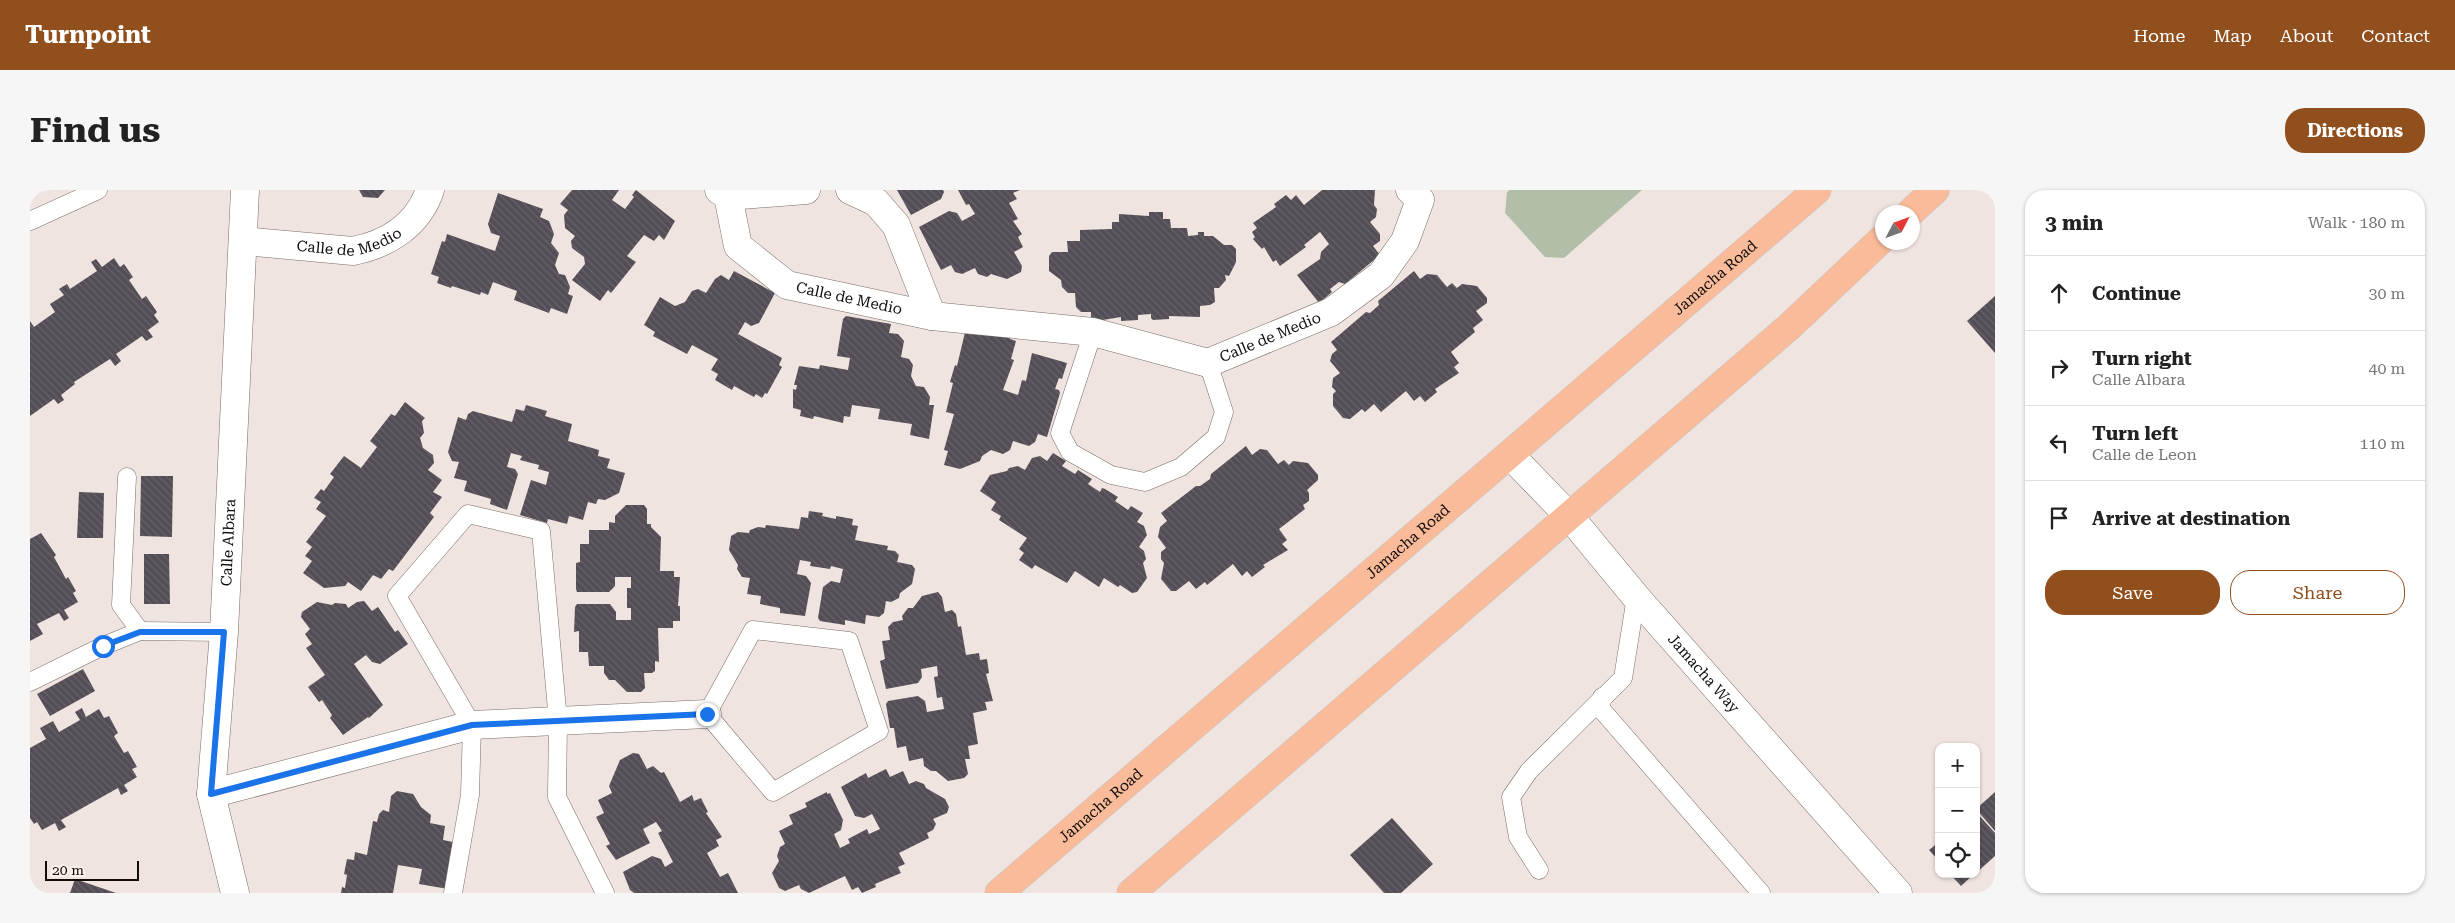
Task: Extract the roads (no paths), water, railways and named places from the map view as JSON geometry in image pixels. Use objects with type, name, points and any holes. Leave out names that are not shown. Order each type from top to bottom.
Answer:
[{"type":"main road","name":"Jamacha Road","points":[[999,893],[1817,190]]},
{"type":"main road","points":[[1918,205],[1934,190]]},
{"type":"main road","points":[[1131,893],[1790,326],[1875,246]]},
{"type":"street","name":"Calle Albara","points":[[235,893],[211,794],[224,632],[244,190]]},
{"type":"street","name":"Calle de Medio","points":[[243,241],[353,251],[371,247],[387,240],[402,230],[416,216],[430,190]]},
{"type":"street","name":"Calle de Medio","points":[[806,190],[724,193],[738,246],[788,285],[932,316],[1092,332],[1208,363],[1331,312],[1381,275],[1405,241],[1420,200],[1410,190]]},
{"type":"street","name":"Calle de Medio","points":[[850,190],[876,202],[896,225],[932,316]]},
{"type":"street","name":"Jamacha Way","points":[[1510,455],[1570,517],[1636,597],[1893,891]]},
{"type":"street","points":[[211,794],[472,725],[707,714]]},
{"type":"lane","points":[[30,221],[98,190]]},
{"type":"lane","points":[[1092,332],[1060,433],[1070,452],[1111,475],[1146,482],[1180,467],[1216,437],[1224,412],[1208,363]]},
{"type":"lane","points":[[127,477],[121,605],[140,632]]},
{"type":"lane","points":[[453,893],[470,795],[472,725],[397,596],[468,514],[541,531],[558,721],[557,797],[605,893]]},
{"type":"lane","points":[[1539,870],[1518,837],[1511,797],[1529,771],[1623,678],[1636,597]]},
{"type":"lane","points":[[753,630],[849,641],[880,731],[773,792],[707,714],[753,630]]},
{"type":"lane","points":[[30,682],[103,646],[140,632],[224,632]]},
{"type":"lane","points":[[1602,698],[1601,710],[1761,893]]}]
